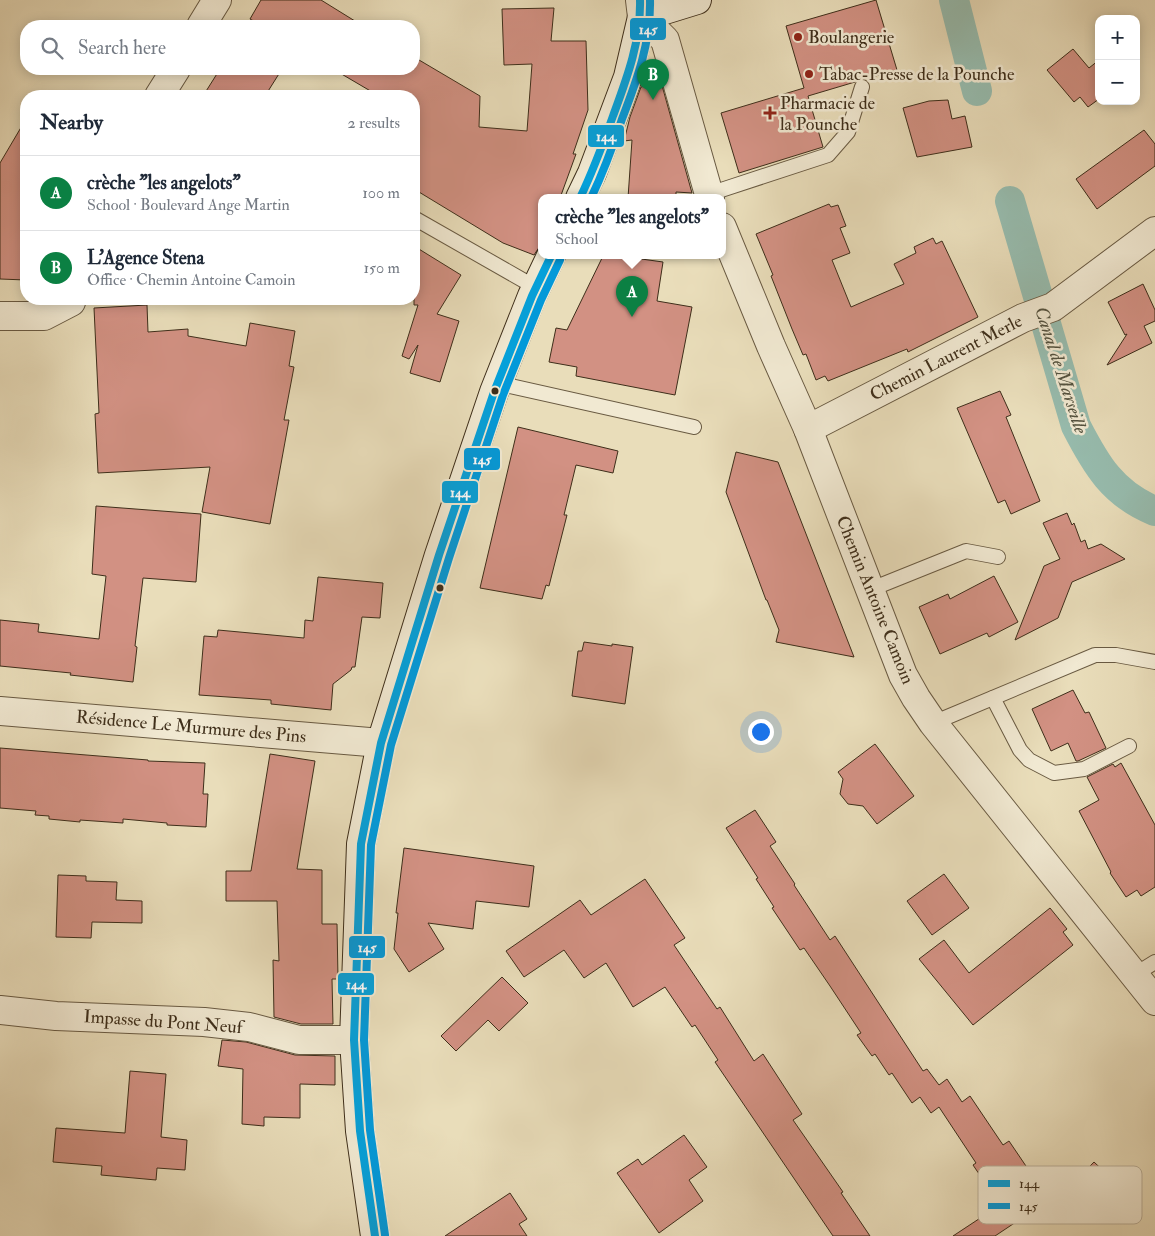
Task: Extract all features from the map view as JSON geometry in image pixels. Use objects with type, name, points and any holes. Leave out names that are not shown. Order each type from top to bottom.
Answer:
[{"type":"street","points":[[205,20],[217,0]]},
{"type":"street","points":[[641,9],[697,0]]},
{"type":"street","points":[[641,9],[665,40],[708,194]]},
{"type":"street","points":[[582,194],[592,173],[628,77],[641,9]]},
{"type":"street","points":[[163,90],[172,75]]},
{"type":"street","name":"Chemin Laurent Merle","points":[[808,429],[1023,318],[1053,306],[1155,231]]},
{"type":"street","name":"Chemin Antoine Camoin","points":[[726,237],[808,429],[903,675],[933,723],[1144,968],[1155,1001]]},
{"type":"street","points":[[375,1236],[360,1131],[354,1040],[361,844],[381,743],[439,555],[497,383],[536,287],[550,259]]},
{"type":"street","points":[[0,316],[44,316],[65,305]]},
{"type":"street","name":"Résidence Le Murmure des Pins","points":[[0,710],[381,743]]},
{"type":"street","name":"Impasse du Pont Neuf","points":[[0,1010],[56,1016],[213,1023],[250,1027],[299,1040],[354,1040]]},
{"type":"lane","points":[[715,194],[828,155],[848,132],[862,88]]},
{"type":"lane","points":[[420,221],[536,287]]},
{"type":"lane","points":[[497,383],[694,427]]},
{"type":"lane","points":[[870,590],[966,551],[998,558]]},
{"type":"lane","points":[[933,723],[1094,655],[1116,655],[1155,662]]},
{"type":"lane","points":[[993,698],[1020,750],[1029,760],[1054,773],[1084,769],[1129,746]]},
{"type":"building","points":[[261,0],[321,0],[353,20],[252,20],[250,19]]},
{"type":"building","points":[[876,0],[897,70],[860,79],[808,96],[823,147],[739,173],[721,113],[804,88],[786,26]]},
{"type":"building","points":[[554,8],[551,41],[586,41],[588,110],[573,154],[576,154],[561,194],[538,194],[538,249],[534,255],[503,243],[420,193],[420,90],[369,90],[343,75],[420,75],[420,61],[480,96],[479,127],[527,131],[532,64],[504,65],[502,9]]},
{"type":"building","points":[[1073,49],[1089,68],[1095,63],[1095,102],[1088,107],[1080,97],[1074,102],[1047,70]]},
{"type":"building","points":[[216,75],[278,75],[269,90],[207,90]]},
{"type":"building","points":[[661,82],[692,193],[628,194],[632,140],[624,141],[641,87]]},
{"type":"building","points":[[948,100],[952,119],[965,116],[972,147],[917,157],[903,108],[929,101]]},
{"type":"building","points":[[20,129],[20,280],[0,279],[0,163]]},
{"type":"building","points":[[1144,130],[1155,144],[1155,166],[1097,209],[1076,179]]},
{"type":"building","points":[[829,204],[831,207],[838,205],[846,226],[840,228],[850,253],[832,260],[851,307],[904,284],[894,264],[916,253],[914,247],[933,238],[936,244],[942,241],[978,317],[908,352],[907,349],[828,381],[825,376],[816,380],[806,354],[803,355],[792,329],[756,234]]},
{"type":"building","points":[[420,250],[461,275],[437,314],[459,321],[440,382],[410,373],[418,345],[409,359],[402,356],[418,305],[420,305]]},
{"type":"building","points":[[602,259],[642,259],[663,262],[657,301],[692,307],[675,395],[576,376],[577,367],[549,362],[556,328],[567,330]]},
{"type":"building","points":[[1143,284],[1155,310],[1155,321],[1144,326],[1152,343],[1107,365],[1127,334],[1125,335],[1108,302]]},
{"type":"building","points":[[147,305],[148,332],[188,329],[188,336],[246,346],[250,323],[295,331],[289,366],[294,367],[284,420],[289,420],[270,524],[202,512],[210,467],[98,473],[95,414],[99,413],[94,308]]},
{"type":"building","points":[[1000,391],[1011,415],[1006,417],[1040,501],[1011,514],[1005,500],[998,503],[957,408]]},
{"type":"building","points":[[518,427],[618,451],[613,473],[576,465],[564,515],[567,515],[549,586],[546,585],[542,599],[480,588]]},
{"type":"building","points":[[736,452],[778,462],[854,657],[776,642],[779,630],[726,492]]},
{"type":"building","points":[[96,506],[201,514],[196,582],[143,578],[133,682],[70,675],[71,673],[0,666],[0,620],[39,624],[38,632],[99,639],[106,576],[92,574]]},
{"type":"building","points":[[1067,513],[1072,525],[1074,523],[1081,542],[1085,540],[1088,549],[1101,544],[1125,559],[1072,582],[1058,618],[1015,640],[1044,566],[1060,559],[1043,523]]},
{"type":"building","points":[[994,576],[1018,622],[989,637],[987,633],[940,654],[919,607],[948,594],[950,599]]},
{"type":"building","points":[[318,577],[383,583],[380,618],[362,617],[355,667],[352,667],[351,670],[333,684],[331,710],[271,704],[271,700],[199,695],[204,636],[217,637],[218,630],[304,638],[305,620],[313,621]]},
{"type":"building","points":[[584,642],[633,647],[625,704],[572,696],[578,651],[582,651]]},
{"type":"building","points":[[1073,690],[1085,713],[1089,712],[1106,748],[1078,761],[1076,761],[1068,743],[1051,751],[1032,709]]},
{"type":"building","points":[[875,744],[914,796],[877,824],[863,806],[848,804],[840,794],[843,779],[838,772]]},
{"type":"building","points":[[0,748],[148,761],[205,763],[203,794],[208,794],[206,827],[167,825],[167,823],[123,819],[123,823],[80,820],[80,822],[49,819],[49,816],[35,815],[36,811],[0,808]]},
{"type":"building","points":[[270,754],[315,761],[297,869],[322,870],[322,924],[337,924],[338,979],[332,979],[333,1024],[301,1024],[274,1017],[273,960],[279,961],[277,901],[226,901],[226,871],[251,871]]},
{"type":"building","points":[[1121,763],[1155,825],[1155,887],[1141,896],[1137,890],[1126,897],[1110,873],[1079,811],[1099,800],[1087,777],[1113,764],[1115,767]]},
{"type":"building","points":[[755,810],[776,842],[770,846],[794,885],[830,940],[835,936],[923,1071],[927,1069],[939,1085],[947,1079],[962,1102],[970,1096],[1003,1145],[1009,1141],[1026,1166],[978,1166],[978,1172],[973,1165],[976,1163],[939,1107],[931,1113],[920,1097],[912,1103],[892,1073],[889,1075],[875,1054],[872,1056],[857,1035],[861,1033],[804,948],[800,950],[772,908],[774,907],[756,879],[758,878],[726,828]]},
{"type":"building","points":[[404,848],[534,866],[529,907],[476,901],[473,929],[428,923],[444,949],[409,972],[394,949],[398,913],[396,913]]},
{"type":"building","points":[[944,874],[969,908],[932,935],[907,901]]},
{"type":"building","points":[[58,875],[86,876],[86,881],[117,882],[116,900],[142,901],[142,923],[92,922],[91,938],[56,937]]},
{"type":"building","points":[[645,879],[685,938],[674,945],[717,1009],[720,1007],[754,1061],[763,1054],[802,1114],[793,1120],[843,1192],[841,1193],[870,1236],[833,1236],[715,1062],[718,1060],[695,1025],[692,1027],[665,987],[633,1007],[606,963],[584,978],[564,950],[524,977],[506,951],[580,900],[591,915]]},
{"type":"building","points":[[1050,908],[1067,929],[1063,932],[1073,945],[973,1025],[919,959],[944,940],[969,973]]},
{"type":"building","points":[[502,977],[528,1003],[499,1031],[488,1020],[456,1051],[441,1036]]},
{"type":"building","points":[[222,1040],[246,1042],[295,1055],[335,1056],[335,1085],[300,1084],[300,1118],[264,1117],[264,1126],[242,1124],[243,1069],[218,1066]]},
{"type":"building","points":[[130,1071],[166,1074],[161,1137],[187,1140],[185,1170],[157,1168],[156,1180],[101,1175],[102,1166],[53,1162],[56,1128],[125,1133]]},
{"type":"building","points":[[684,1135],[707,1167],[689,1180],[703,1201],[659,1233],[617,1173],[638,1159],[642,1165]]},
{"type":"building","points":[[1094,1162],[1098,1166],[1090,1166]]},
{"type":"building","points":[[510,1193],[527,1219],[519,1224],[527,1236],[445,1236]]},
{"type":"building","points":[[978,1220],[978,1224],[1013,1224],[995,1236],[953,1236]]},
{"type":"waterway","name":"Canal de Marseille","points":[[954,0],[977,91]]},
{"type":"waterway","name":"Canal de Marseille","points":[[1010,201],[1076,426],[1107,477],[1128,496],[1155,511]]},
{"type":"transit line","name":"144","points":[[582,194],[602,147],[628,73],[636,45],[640,0]]},
{"type":"transit line","name":"145","points":[[593,194],[608,159],[638,75],[646,46],[650,0]]},
{"type":"transit line","name":"144","points":[[375,1236],[360,1131],[354,1040],[361,844],[381,743],[439,555],[494,392],[532,296],[550,259]]},
{"type":"transit line","name":"145","points":[[385,1235],[370,1130],[364,1040],[371,845],[391,745],[449,558],[503,395],[541,300],[560,260]]},
{"type":"place","name":"Boulangerie","points":[[798,37]]},
{"type":"place","name":"Tabac-Presse de la Pounche","points":[[809,74]]},
{"type":"place","name":"L'Agence Stena","points":[[653,100]]},
{"type":"place","name":"Pharmacie de la Pounche","points":[[770,113]]},
{"type":"place","name":"crèche \"les angelots\"","points":[[632,317]]}]
